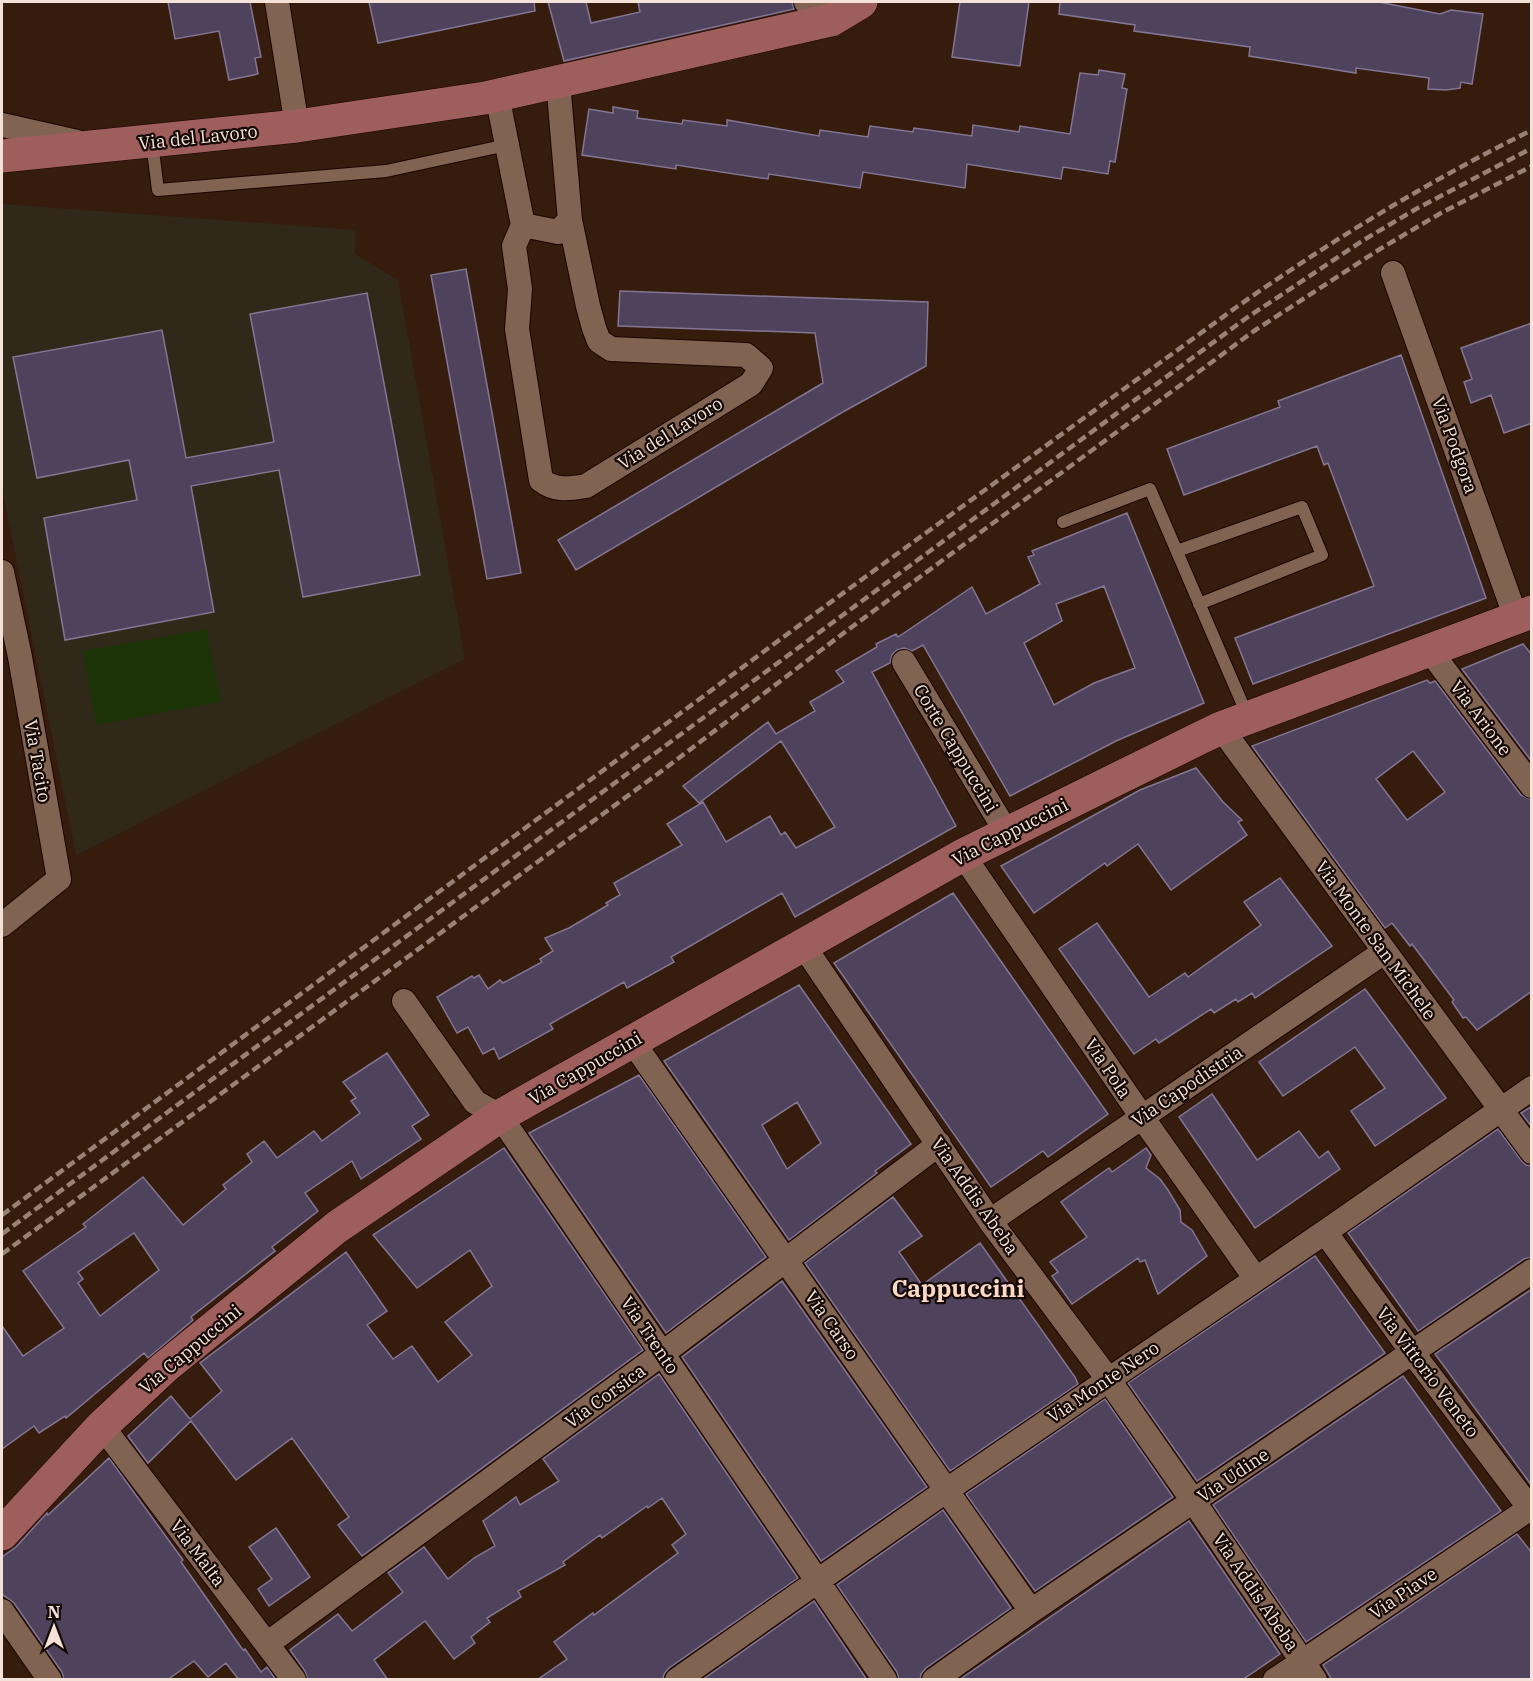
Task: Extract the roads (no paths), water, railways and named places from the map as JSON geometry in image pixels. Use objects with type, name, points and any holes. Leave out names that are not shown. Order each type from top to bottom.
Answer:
[{"type":"street","points":[[277,2],[297,126]]},
{"type":"street","name":"Via del Lavoro","points":[[2,156],[297,126],[497,96],[558,82],[818,11],[861,2]]},
{"type":"street","name":"Via del Lavoro","points":[[497,96],[523,225],[514,246],[520,289],[517,329],[541,480],[550,487],[569,489],[586,486],[751,384],[761,368],[746,355],[611,349],[599,341],[588,306],[570,220],[558,82]]},
{"type":"street","name":"Via del Lavoro","points":[[2,125],[99,147]]},
{"type":"street","points":[[523,225],[558,232],[570,220]]},
{"type":"street","name":"Via Podgora","points":[[1393,273],[1524,615]]},
{"type":"street","name":"Via Tacito","points":[[2,572],[11,659],[59,879],[2,925]]},
{"type":"street","name":"Via Cappuccini","points":[[2,1534],[102,1426],[165,1367],[338,1227],[500,1116],[963,855],[1007,833],[1235,723],[1524,615]]},
{"type":"street","name":"Via Arione","points":[[1430,651],[1532,786]]},
{"type":"street","name":"Corte Cappuccini","points":[[904,662],[1007,833]]},
{"type":"street","name":"Via Monte San Michele","points":[[1235,723],[1384,952],[1532,1152]]},
{"type":"street","name":"Via Pola","points":[[963,855],[1256,1279]]},
{"type":"street","name":"Via Addis Abeba","points":[[804,945],[990,1221],[1108,1379],[1309,1670]]},
{"type":"street","name":"Via Capodistria","points":[[990,1221],[1384,952]]},
{"type":"street","name":"Via Trento","points":[[404,1001],[475,1102],[500,1116],[885,1680]]},
{"type":"street","name":"Via Carso","points":[[632,1041],[1031,1611]]},
{"type":"street","name":"Via Monte Nero","points":[[677,1680],[947,1490],[1532,1088]]},
{"type":"street","name":"Via Corsica","points":[[267,1644],[663,1353],[939,1144]]},
{"type":"street","name":"Via Vittorio Veneto","points":[[1325,1232],[1412,1352],[1531,1508]]},
{"type":"street","name":"Via Udine","points":[[934,1680],[1031,1611],[1532,1271]]},
{"type":"street","name":"Via Malta","points":[[102,1426],[294,1680]]},
{"type":"street","name":"Via Piave","points":[[1275,1680],[1309,1670],[1531,1508]]},
{"type":"street","points":[[2,1611],[50,1680]]},
{"type":"lane","points":[[152,142],[158,190],[386,171],[507,145]]},
{"type":"lane","points":[[1063,522],[1149,489],[1199,604],[1235,723]]},
{"type":"lane","points":[[1177,551],[1302,507],[1322,555],[1199,604]]},
{"type":"railway","points":[[2,1215],[824,607],[1238,306],[1382,212],[1532,130]]},
{"type":"railway","points":[[2,1234],[1245,319],[1362,241],[1416,209],[1532,148]]},
{"type":"railway","points":[[2,1254],[663,770],[845,632],[1254,331],[1380,249],[1441,213],[1532,166]]},
{"type":"district","name":"Cappuccini","points":[[958,1288]]}]
